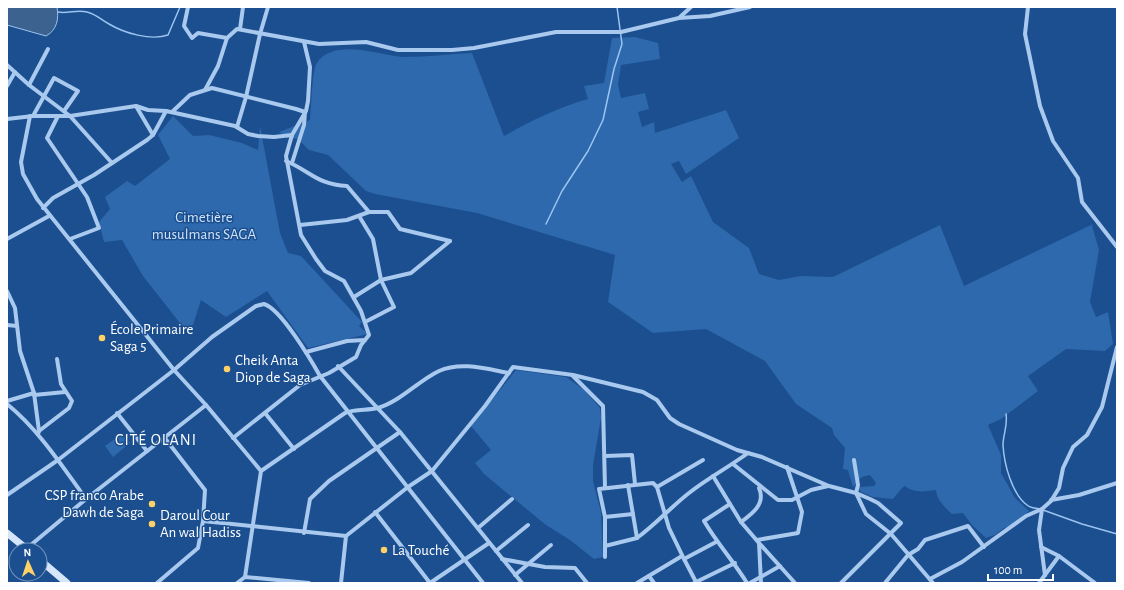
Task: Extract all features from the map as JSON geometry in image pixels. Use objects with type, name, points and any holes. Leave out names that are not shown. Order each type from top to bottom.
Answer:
[{"type":"main road","points":[[7,533],[18,542]]},
{"type":"main road","points":[[48,567],[67,583]]},
{"type":"street","points":[[188,7],[184,26],[192,38],[198,33],[227,38]]},
{"type":"street","points":[[240,29],[243,7]]},
{"type":"street","points":[[237,127],[246,97],[260,34],[268,7]]},
{"type":"street","points":[[679,18],[691,7]]},
{"type":"street","points":[[205,90],[218,66],[227,38],[233,31],[240,29],[319,44],[366,42],[398,50],[452,50],[474,48],[556,32],[621,32],[679,18],[710,16],[750,7]]},
{"type":"street","points":[[1028,7],[1025,34],[1040,106],[1053,141],[1078,178],[1082,202],[1117,247]]},
{"type":"street","points":[[292,163],[304,125],[308,101],[310,72],[304,42]]},
{"type":"street","points":[[29,85],[48,48]]},
{"type":"street","points":[[7,65],[29,85],[70,116],[112,163]]},
{"type":"street","points":[[7,86],[15,72]]},
{"type":"street","points":[[64,111],[78,93],[77,90],[54,78],[31,116],[22,152],[22,169],[32,192],[49,216],[174,370],[206,405],[261,471]]},
{"type":"street","points":[[172,112],[190,95],[212,88],[305,112]]},
{"type":"street","points":[[7,125],[9,119],[31,116],[70,116],[136,106],[148,110],[172,112],[237,127],[248,134],[262,137],[292,134]]},
{"type":"street","points":[[136,106],[153,135]]},
{"type":"street","points":[[43,208],[53,198],[112,163],[153,135],[166,111]]},
{"type":"street","points":[[233,438],[300,385],[356,357],[370,332],[354,297],[349,292],[344,281],[325,271],[301,235],[286,160],[292,134],[305,112]]},
{"type":"street","points":[[58,116],[47,138],[90,204],[99,228],[70,240]]},
{"type":"street","points":[[286,160],[324,183],[347,186],[368,212]]},
{"type":"street","points":[[300,225],[335,222],[359,216],[368,212],[388,212],[400,229],[450,241],[411,272],[382,280],[354,297]]},
{"type":"street","points":[[7,239],[49,216]]},
{"type":"street","points":[[359,216],[372,238],[382,280],[394,308],[365,322]]},
{"type":"street","points":[[7,291],[16,308],[21,356],[34,394],[38,432]]},
{"type":"street","points":[[7,495],[58,460],[174,370],[212,337],[256,306],[261,304],[268,305],[276,311],[306,352],[320,376],[483,583]]},
{"type":"street","points":[[7,325],[17,326]]},
{"type":"street","points":[[306,352],[347,341],[365,340]]},
{"type":"street","points":[[854,460],[858,485],[856,493],[871,519],[890,534],[931,581],[984,547],[1026,516],[1042,509],[1050,501],[1060,488],[1063,468],[1073,447],[1087,435],[1102,407],[1117,347]]},
{"type":"street","points":[[38,432],[69,408],[72,401],[61,384],[57,359]]},
{"type":"street","points":[[338,366],[400,432],[522,583]]},
{"type":"street","points":[[244,580],[261,471],[348,411],[378,408],[413,389],[438,371],[467,366],[509,373]]},
{"type":"street","points":[[203,520],[304,533],[346,536],[408,487],[432,471],[485,406],[513,367],[573,376],[649,394],[657,400],[670,418],[724,444],[787,467],[829,486],[856,493],[878,503],[900,523],[841,583]]},
{"type":"street","points":[[573,376],[603,406],[605,488]]},
{"type":"street","points":[[66,392],[34,394],[7,402],[38,432],[86,499]]},
{"type":"street","points":[[35,542],[86,499],[206,405]]},
{"type":"street","points":[[118,413],[147,451]]},
{"type":"street","points":[[265,413],[294,449]]},
{"type":"street","points":[[304,533],[310,499],[326,483],[376,447],[400,432]]},
{"type":"street","points":[[157,583],[198,548],[203,520],[205,490],[164,437]]},
{"type":"street","points":[[605,546],[637,538],[656,524],[664,514],[697,487],[748,453]]},
{"type":"street","points":[[605,456],[632,455],[635,484]]},
{"type":"street","points":[[657,487],[703,460]]},
{"type":"street","points":[[733,464],[778,500],[787,501],[811,490],[829,486]]},
{"type":"street","points":[[758,541],[798,533],[802,512],[787,467]]},
{"type":"street","points":[[713,476],[741,522],[795,583]]},
{"type":"street","points":[[605,557],[605,517],[599,489],[653,483],[657,487],[668,528],[695,583],[735,563]]},
{"type":"street","points":[[1050,501],[1080,495],[1117,484]]},
{"type":"street","points":[[628,485],[637,538]]},
{"type":"street","points":[[741,522],[753,514],[758,508],[762,496],[759,486]]},
{"type":"street","points":[[478,528],[512,499]]},
{"type":"street","points":[[730,504],[704,521],[716,542],[735,563],[749,583],[780,566]]},
{"type":"street","points":[[1042,509],[1039,530],[1045,575]]},
{"type":"street","points":[[375,512],[430,583],[489,543]]},
{"type":"street","points":[[605,517],[633,514]]},
{"type":"street","points":[[496,551],[528,525]]},
{"type":"street","points":[[885,583],[908,555],[918,549],[925,540],[968,526],[984,547]]},
{"type":"street","points":[[341,583],[346,536]]},
{"type":"street","points":[[758,541],[761,583]]},
{"type":"street","points":[[637,583],[716,542]]},
{"type":"street","points":[[515,575],[551,545]]},
{"type":"street","points":[[1041,547],[1059,556],[1095,583]]},
{"type":"street","points":[[1039,583],[1059,556]]},
{"type":"street","points":[[502,559],[545,567],[575,568],[587,583]]},
{"type":"street","points":[[649,576],[654,583]]},
{"type":"street","points":[[1084,583],[1088,578]]},
{"type":"street","points":[[237,583],[244,580],[309,583]]},
{"type":"green space","points":[[635,37],[658,43],[660,59],[621,65],[618,85],[621,98],[645,93],[649,109],[638,112],[642,127],[654,122],[655,133],[726,110],[739,138],[686,174],[679,161],[671,164],[682,182],[691,176],[713,222],[749,248],[759,274],[779,280],[801,276],[833,277],[940,225],[964,286],[1093,224],[1092,226],[1099,250],[1090,302],[1096,317],[1108,312],[1113,344],[1105,351],[1066,349],[1028,376],[1038,391],[1001,419],[988,425],[1001,455],[1001,473],[1015,498],[1029,511],[1011,526],[1004,528],[995,535],[986,538],[972,525],[963,513],[952,514],[940,501],[936,490],[916,491],[905,486],[893,499],[873,497],[861,492],[859,489],[860,487],[874,486],[876,483],[870,475],[862,477],[853,487],[848,470],[843,469],[845,448],[834,435],[832,428],[796,404],[765,361],[706,329],[653,333],[608,302],[615,255],[477,213],[366,191],[328,155],[309,150],[298,139],[287,138],[279,132],[310,120],[315,67],[325,55],[334,51],[346,49],[358,50],[404,57],[472,53],[504,136],[544,115],[588,99],[584,86],[604,83],[612,38]]},
{"type":"green space","name":"Cimetière musulmans SAGA","points":[[173,116],[193,136],[209,135],[242,143],[258,150],[260,126],[280,233],[288,253],[301,256],[362,322],[359,326],[368,334],[308,348],[267,291],[226,317],[201,300],[193,325],[183,327],[143,276],[122,240],[104,242],[99,222],[110,209],[105,197],[127,181],[135,186],[170,159],[158,135]]},
{"type":"green space","points":[[516,370],[566,377],[583,389],[600,408],[601,418],[593,465],[593,481],[601,512],[603,557],[594,559],[570,540],[546,525],[484,474],[475,463],[491,450],[471,426]]},
{"type":"green space","points":[[123,433],[130,443],[113,457],[105,446]]},
{"type":"shaded area","points":[[7,7],[57,7],[58,16],[55,27],[50,34],[46,36],[7,25]]},
{"type":"waterway","points":[[58,12],[87,12],[130,33],[146,37],[161,37],[168,35],[180,7]]},
{"type":"waterway","points":[[546,224],[562,191],[588,151],[603,120],[614,69],[622,44],[617,7]]},
{"type":"waterway","points":[[1006,414],[1003,445],[1005,461],[1010,478],[1017,494],[1022,500],[1030,507],[1039,509]]},
{"type":"waterway","points":[[1043,510],[1082,524],[1117,534]]},
{"type":"place","name":"École Primaire Saga 5","points":[[102,338]]},
{"type":"place","name":"Cheik Anta Diop de Saga","points":[[227,369]]},
{"type":"place","name":"CSP franco Arabe Dawh de Saga","points":[[152,504]]},
{"type":"place","name":"Daroul Cour An wal Hadiss","points":[[152,524]]},
{"type":"place","name":"La Touché","points":[[384,550]]},
{"type":"district","name":"CITÉ OLANI","points":[[156,440]]}]
